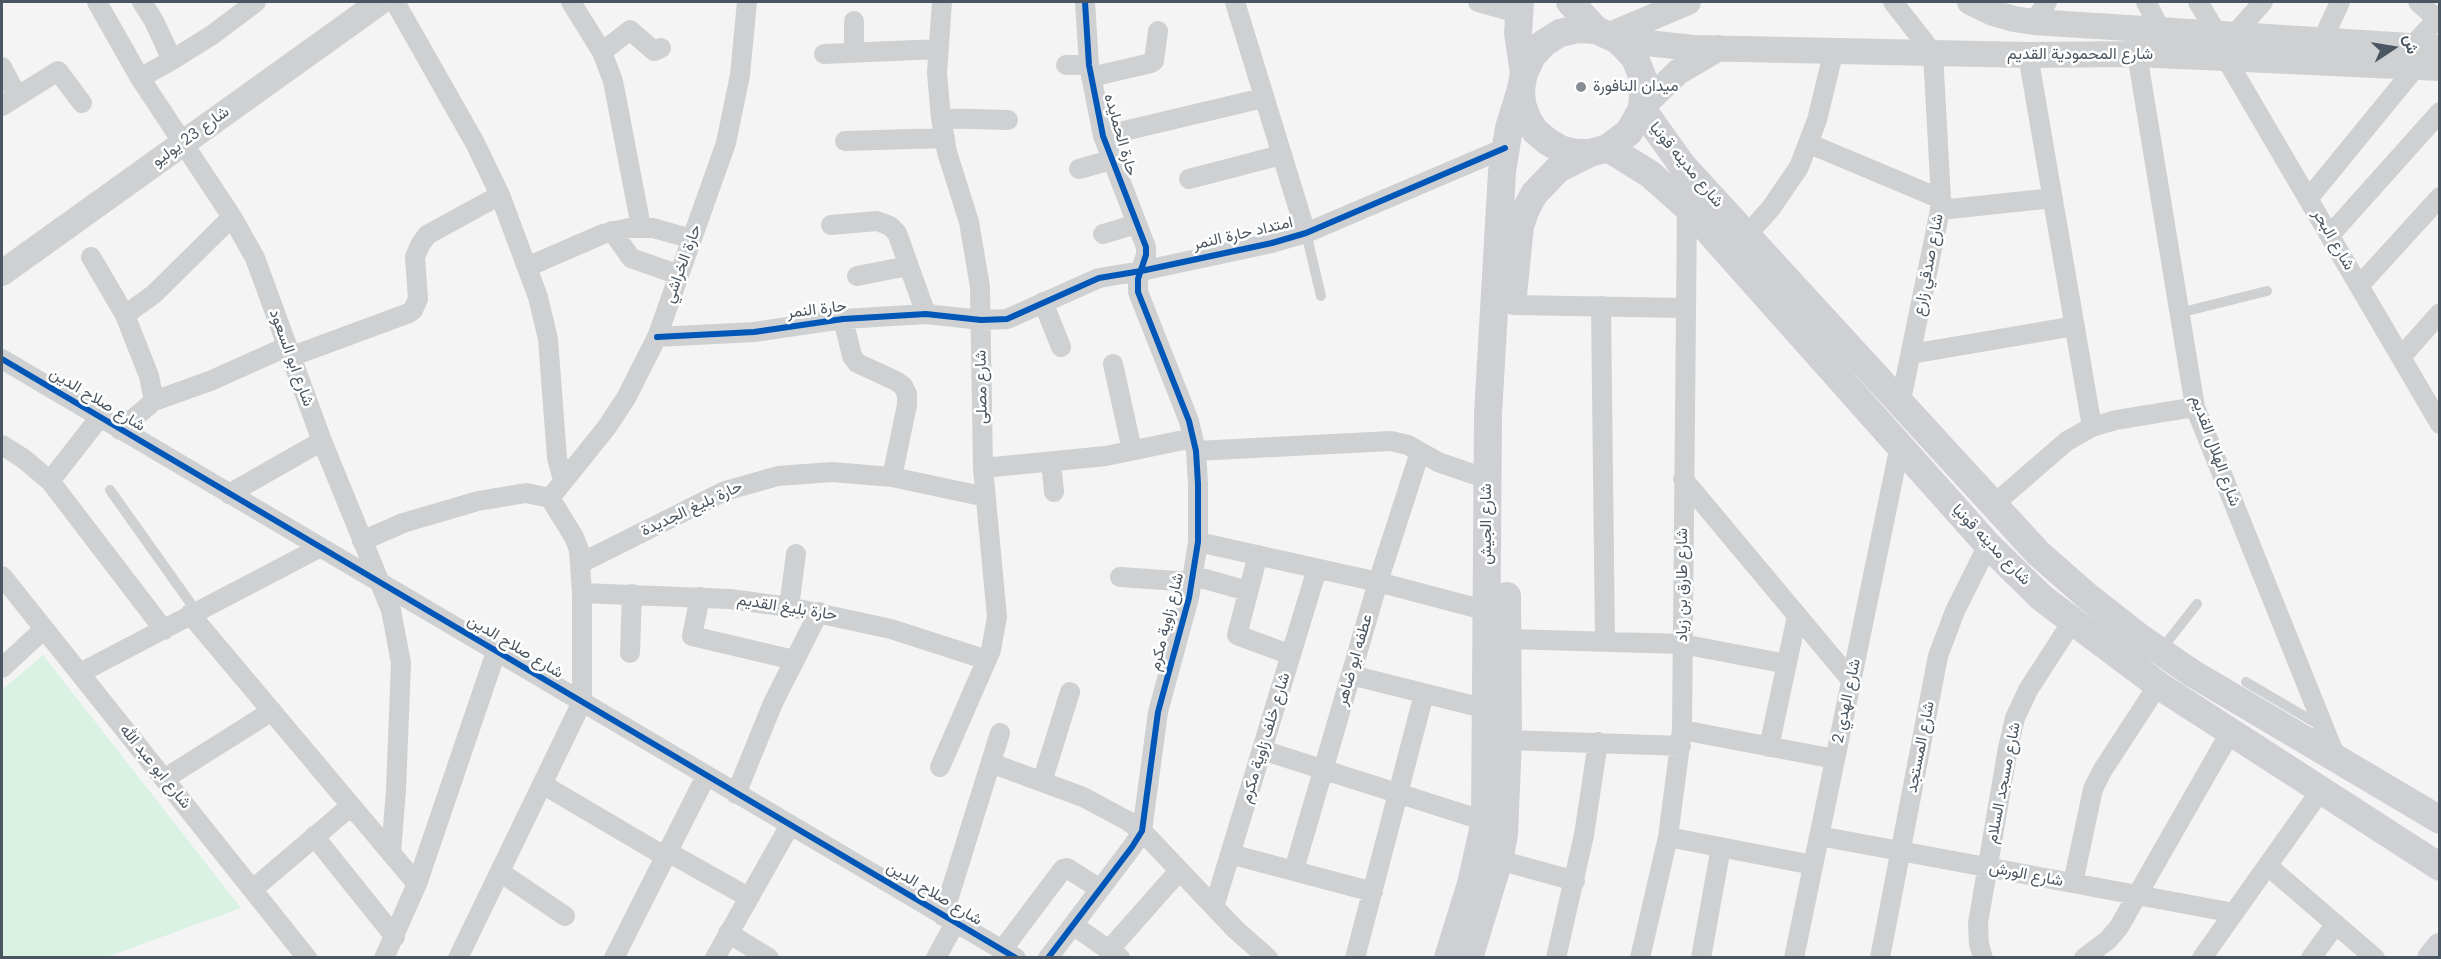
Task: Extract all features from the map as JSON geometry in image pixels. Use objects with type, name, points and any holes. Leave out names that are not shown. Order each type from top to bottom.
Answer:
[{"type":"main road","points":[[1570,2],[1608,35],[1627,48],[1641,69],[1644,81],[1643,107],[1629,132],[1599,151],[1575,153],[1560,149],[1535,131],[1522,104],[1522,81],[1532,56],[1544,43],[1560,33],[1578,29],[1608,35]]},
{"type":"main road","name":"شارع الجيش","points":[[1470,957],[1499,860],[1505,817],[1508,639],[1487,479],[1489,391],[1504,148],[1522,81],[1519,53],[1519,7]]},
{"type":"main road","name":"شارع مدينه قونيا","points":[[1643,107],[1654,129],[1682,165],[2038,553],[2087,596],[2192,673],[2439,820]]},
{"type":"main road","name":"شارع الجيش","points":[[1448,957],[1471,884],[1485,821],[1488,611],[1497,552],[1520,226],[1534,194],[1558,169],[1599,151]]},
{"type":"main road","name":"شارع مدينه قونيا","points":[[1599,151],[1650,174],[1687,207],[1988,545],[2042,598],[2158,685],[2439,867]]},
{"type":"main road","points":[[2371,822],[2391,792]]},
{"type":"main road","points":[[2431,957],[2439,947]]},
{"type":"street","name":"شارع ابو السعود","points":[[97,2],[140,78],[232,217],[255,258],[322,441],[391,610],[401,663],[397,779],[391,853]]},
{"type":"street","points":[[142,2],[154,21],[172,60]]},
{"type":"street","points":[[140,78],[213,35],[256,2]]},
{"type":"street","name":"شارع 23 يوليو","points":[[2,273],[380,2]]},
{"type":"street","points":[[395,2],[475,143],[500,195],[538,297],[548,339],[557,458],[563,480]]},
{"type":"street","points":[[571,2],[602,52],[616,96],[641,227]]},
{"type":"street","name":"حارة الخراشي","points":[[550,498],[586,454],[626,398],[657,337],[726,143],[740,75],[747,2]]},
{"type":"street","name":"شارع مصلى","points":[[940,767],[987,660],[994,639],[997,617],[983,468],[981,320],[976,254],[941,118],[937,73],[942,2]]},
{"type":"street","name":"حارة الحمايده","points":[[1085,2],[1090,71],[1103,136],[1146,247],[1145,264],[1141,272]]},
{"type":"street","points":[[1235,2],[1306,233]]},
{"type":"street","points":[[1478,2],[1519,7]]},
{"type":"street","points":[[1608,35],[1688,2]]},
{"type":"street","points":[[1893,2],[1933,52]]},
{"type":"street","name":"شارع المحمودية القديم","points":[[1971,2],[1997,7],[2013,19],[2041,12],[2149,46]]},
{"type":"street","name":"شارع الهلال القديم","points":[[2146,2],[2155,19],[2149,46],[2179,313],[2195,407],[2338,761]]},
{"type":"street","name":"شارع البحر","points":[[2198,2],[2225,42],[2308,199],[2439,424]]},
{"type":"street","points":[[2225,42],[2264,2]]},
{"type":"street","points":[[2322,41],[2340,2]]},
{"type":"street","points":[[2308,199],[2422,60],[2438,18],[2418,2]]},
{"type":"street","points":[[854,21],[854,53]]},
{"type":"street","points":[[602,52],[630,30],[654,51],[661,48]]},
{"type":"street","points":[[1066,65],[1090,71],[1151,63],[1154,61],[1158,31]]},
{"type":"street","name":"شارع المحمودية القديم","points":[[1608,35],[1669,46],[2028,55],[2225,42],[2322,41],[2422,60]]},
{"type":"street","name":"شارع المحمودية القديم","points":[[2225,42],[2422,60],[2439,48]]},
{"type":"street","points":[[1643,107],[1678,72],[1720,48]]},
{"type":"street","points":[[824,54],[938,50]]},
{"type":"street","points":[[1747,235],[1786,188],[1810,144],[1834,50]]},
{"type":"street","name":"شارع صدقي زارع","points":[[1900,405],[1940,204],[1933,52]]},
{"type":"street","points":[[2028,55],[2092,427]]},
{"type":"street","points":[[2,67],[10,101],[58,71],[82,103]]},
{"type":"street","points":[[1103,136],[1263,98]]},
{"type":"street","points":[[2330,235],[2439,112]]},
{"type":"street","points":[[941,118],[1008,120]]},
{"type":"street","points":[[845,141],[945,138]]},
{"type":"street","points":[[1810,144],[1940,204],[2053,198]]},
{"type":"street","name":"امتداد حارة النمر","points":[[981,320],[1007,319],[1099,278],[1141,272],[1272,243],[1306,233],[1504,148]]},
{"type":"street","points":[[1189,179],[1281,155]]},
{"type":"street","points":[[1078,169],[1111,160]]},
{"type":"street","points":[[120,430],[154,401],[288,352],[413,310],[418,299],[415,257],[427,235],[500,195]]},
{"type":"street","points":[[2360,286],[2439,197]]},
{"type":"street","name":"شارع طارق بن زياد","points":[[1640,957],[1668,837],[1681,738],[1687,207]]},
{"type":"street","points":[[125,315],[162,287],[232,217]]},
{"type":"street","points":[[831,225],[877,221],[887,223],[897,233],[926,314]]},
{"type":"street","points":[[1103,234],[1137,224]]},
{"type":"street","points":[[527,267],[612,231],[641,227],[653,228],[692,239]]},
{"type":"street","points":[[612,231],[634,260],[680,275]]},
{"type":"street","points":[[91,257],[125,315],[149,376],[154,401]]},
{"type":"street","points":[[857,276],[909,266]]},
{"type":"street","name":"شارع زاوية مكرم","points":[[1048,957],[1142,831],[1158,712],[1193,579],[1198,542],[1198,484],[1194,444],[1189,421],[1139,297],[1137,287],[1141,272]]},
{"type":"street","points":[[1043,302],[1061,347]]},
{"type":"street","points":[[1513,305],[1685,308]]},
{"type":"street","points":[[1601,306],[1605,642]]},
{"type":"street","points":[[2401,357],[2439,313]]},
{"type":"street","name":"حارة النمر","points":[[657,337],[754,332],[843,319],[926,314],[981,320]]},
{"type":"street","points":[[843,319],[852,356],[857,363],[896,381],[903,386],[907,394],[907,405],[892,477]]},
{"type":"street","points":[[1911,354],[2075,326]]},
{"type":"street","name":"شارع صلاح الدين","points":[[2,359],[1007,954]]},
{"type":"street","points":[[1113,364],[1132,450]]},
{"type":"street","points":[[1993,505],[2067,441],[2092,427],[2116,420],[2195,407]]},
{"type":"street","points":[[50,481],[100,417]]},
{"type":"street","points":[[229,494],[322,441]]},
{"type":"street","points":[[983,468],[1052,462],[1132,450],[1194,444],[1383,441],[1400,443],[1438,462],[1487,479]]},
{"type":"street","name":"شارع الهدي 2","points":[[1794,957],[1900,445]]},
{"type":"street","points":[[2,446],[24,459],[50,481],[164,630]]},
{"type":"street","name":"عطفه ابو ضاهر","points":[[1294,870],[1378,582],[1420,452]]},
{"type":"street","points":[[1052,462],[1054,492]]},
{"type":"street","name":"حارة بليغ الجديدة","points":[[580,563],[717,495],[751,482],[804,473],[832,472],[892,477],[986,497]]},
{"type":"street","points":[[1683,479],[1852,681]]},
{"type":"street","points":[[362,541],[403,523],[478,501],[526,493],[550,498],[574,537],[580,563],[582,593],[582,702],[458,957]]},
{"type":"street","points":[[1198,542],[1378,582],[1488,611]]},
{"type":"street","name":"شارع المستجد","points":[[1880,957],[1938,656],[1955,611],[1988,545]]},
{"type":"street","points":[[80,674],[164,630],[193,612],[319,548]]},
{"type":"street","points":[[789,607],[796,554]]},
{"type":"street","points":[[1258,555],[1237,635],[1291,655]]},
{"type":"street","name":"شارع خلف زاوية مكرم","points":[[1214,906],[1317,569]]},
{"type":"street","name":"شارع ابو عبد الله","points":[[2,576],[307,957]]},
{"type":"street","points":[[1120,577],[1193,579],[1248,591]]},
{"type":"street","name":"حارة بليغ القديم","points":[[582,593],[699,597],[789,607],[891,628],[987,660]]},
{"type":"street","points":[[630,653],[632,594]]},
{"type":"street","points":[[699,597],[692,636],[794,660]]},
{"type":"street","points":[[193,612],[272,711],[417,884]]},
{"type":"street","points":[[736,794],[765,721],[819,612]]},
{"type":"street","points":[[1769,747],[1797,616]]},
{"type":"street","name":"شارع مسجد السلام","points":[[1983,957],[1979,944],[1978,923],[2015,718],[2038,672],[2072,622]]},
{"type":"street","points":[[2,668],[44,629]]},
{"type":"street","points":[[1508,639],[1682,644],[1787,664]]},
{"type":"street","points":[[384,957],[417,884],[496,652]]},
{"type":"street","points":[[1351,675],[1487,709]]},
{"type":"street","points":[[2073,883],[2093,789],[2102,771],[2158,685]]},
{"type":"street","points":[[1042,782],[1070,692]]},
{"type":"street","points":[[1355,957],[1424,694]]},
{"type":"street","points":[[164,779],[272,711]]},
{"type":"street","points":[[2084,957],[2113,933],[2138,894],[2231,731]]},
{"type":"street","points":[[936,957],[949,919],[1000,733]]},
{"type":"street","points":[[1508,740],[1598,742],[1681,738],[1769,747],[1835,759]]},
{"type":"street","points":[[1556,957],[1584,835],[1598,742]]},
{"type":"street","points":[[1262,750],[1485,821]]},
{"type":"street","points":[[991,763],[1098,804],[1142,831],[1236,930],[1265,956]]},
{"type":"street","points":[[614,957],[706,776]]},
{"type":"street","points":[[542,784],[667,855],[748,897]]},
{"type":"street","points":[[2202,957],[2321,790]]},
{"type":"street","points":[[253,889],[351,806]]},
{"type":"street","points":[[715,957],[790,825]]},
{"type":"street","points":[[314,836],[395,937]]},
{"type":"street","name":"شارع الورش","points":[[1819,836],[2234,913]]},
{"type":"street","points":[[1668,837],[1813,865]]},
{"type":"street","points":[[1701,957],[1721,847]]},
{"type":"street","points":[[1230,854],[1373,892]]},
{"type":"street","points":[[1499,860],[1575,881]]},
{"type":"street","points":[[2268,866],[2375,957]]},
{"type":"street","points":[[1007,954],[1063,869],[1067,868],[1100,889]]},
{"type":"street","points":[[1073,925],[1114,953],[1179,871]]},
{"type":"street","points":[[500,872],[565,916]]},
{"type":"street","points":[[2310,957],[2336,924]]},
{"type":"street","points":[[728,933],[769,957]]},
{"type":"lane","points":[[1306,233],[1321,296]]},
{"type":"lane","points":[[2179,313],[2268,291]]},
{"type":"lane","points":[[110,490],[193,612]]},
{"type":"lane","points":[[2160,651],[2197,604]]},
{"type":"lane","points":[[2246,682],[2324,727]]},
{"type":"green space","points":[[43,655],[241,908],[107,957],[2,957],[2,690]]},
{"type":"cycle path","points":[[1048,958],[1142,831],[1158,712],[1189,598],[1198,542],[1196,451],[1189,421],[1138,292],[1138,279],[1146,255],[1146,247],[1103,136],[1089,65],[1085,2]]},
{"type":"cycle path","points":[[657,337],[754,332],[843,319],[926,314],[981,320],[1007,319],[1099,278],[1272,243],[1306,233],[1505,148]]},
{"type":"cycle path","points":[[2,359],[1016,958]]},
{"type":"place","name":"ميدان النافورة","points":[[1581,87]]}]
